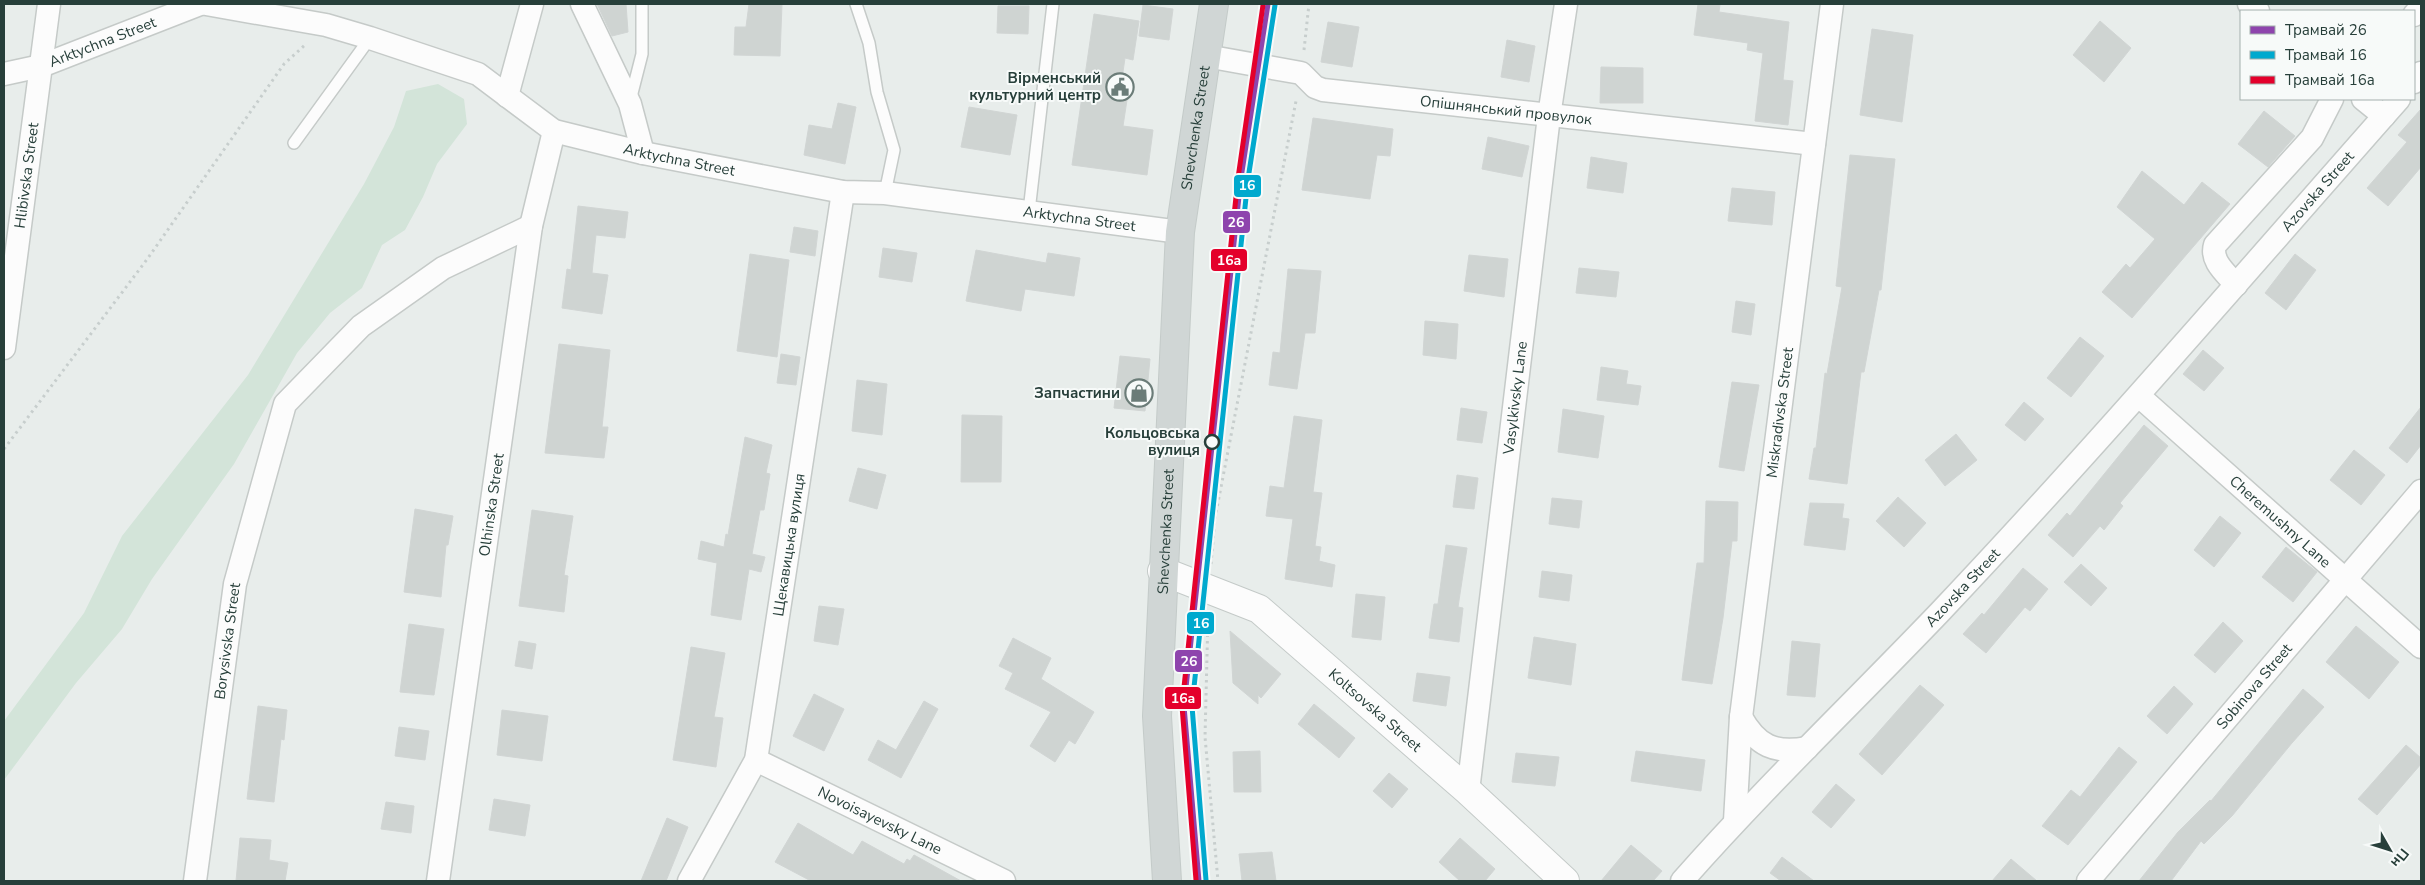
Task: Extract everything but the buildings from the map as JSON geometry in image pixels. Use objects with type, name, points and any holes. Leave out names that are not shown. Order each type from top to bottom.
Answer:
[{"type":"main road","name":"Shevchenka Street","points":[[1167,881],[1157,716],[1162,571],[1180,232],[1214,4]]},
{"type":"street","name":"Hlibivska Street","points":[[4,348],[49,4]]},
{"type":"street","name":"Arktychna Street","points":[[4,74],[41,66],[200,4]]},
{"type":"street","name":"Arktychna Street","points":[[206,4],[326,25],[478,74],[554,131],[643,153],[843,192],[885,193],[1180,232]]},
{"type":"street","points":[[507,96],[532,4]]},
{"type":"street","points":[[582,4],[630,104],[643,153]]},
{"type":"street","name":"Vasylkivsky Lane","points":[[1468,791],[1549,116],[1566,4]]},
{"type":"street","name":"Miskradivska Street","points":[[1735,821],[1741,717],[1832,4]]},
{"type":"street","name":"Опішнянський провулок","points":[[1206,56],[1301,73],[1315,87],[1323,90],[1814,144]]},
{"type":"street","points":[[2236,285],[2216,261],[2214,256],[2216,245],[2312,138],[2331,100]]},
{"type":"street","points":[[2364,100],[2384,116]]},
{"type":"street","name":"Azovska Street","points":[[1682,881],[1735,821],[1940,612],[2139,396],[2398,100]]},
{"type":"street","name":"Olhinska Street","points":[[438,881],[531,226],[554,131]]},
{"type":"street","name":"Щекавицька вулиця","points":[[689,881],[756,760],[843,192]]},
{"type":"street","name":"Borysivska Street","points":[[195,881],[235,584],[285,404],[361,326],[444,268],[531,226]]},
{"type":"street","name":"Cheremushny Lane","points":[[2139,396],[2421,647]]},
{"type":"street","name":"Sobinova Street","points":[[2088,881],[2421,491]]},
{"type":"street","name":"Koltsovska Street","points":[[1162,571],[1259,609],[1468,791],[1565,881]]},
{"type":"street","points":[[1741,717],[1749,732],[1761,742],[1776,749],[1791,751],[1807,748]]},
{"type":"street","name":"Novoisayevsky Lane","points":[[756,760],[1004,881]]},
{"type":"lane","points":[[630,104],[642,54],[642,4]]},
{"type":"lane","points":[[856,4],[869,43],[878,92],[894,150],[885,193]]},
{"type":"lane","points":[[1029,212],[1053,4]]},
{"type":"lane","points":[[294,143],[370,38]]},
{"type":"path","points":[[1218,881],[1205,737],[1209,589],[1215,518],[1301,73],[1309,4]]},
{"type":"path","points":[[4,449],[148,258],[284,64],[326,25]]},
{"type":"green space","points":[[438,84],[464,99],[467,124],[437,164],[423,197],[405,230],[382,245],[362,288],[330,313],[297,353],[234,464],[152,579],[122,629],[76,683],[4,780],[4,721],[84,613],[122,536],[248,375],[364,184],[394,127],[406,91]]},
{"type":"tram line","name":"26","points":[[1199,881],[1184,706],[1241,178],[1268,4]]},
{"type":"tram line","name":"16a","points":[[1196,880],[1182,706],[1238,178],[1263,5]]},
{"type":"tram line","name":"16","points":[[1206,880],[1192,706],[1248,179],[1275,5]]},
{"type":"place","name":"Вірменський культурний центр","points":[[1120,87]]},
{"type":"place","name":"Запчастини","points":[[1139,393]]},
{"type":"place","name":"Кольцовська вулиця","points":[[1212,442]]}]
